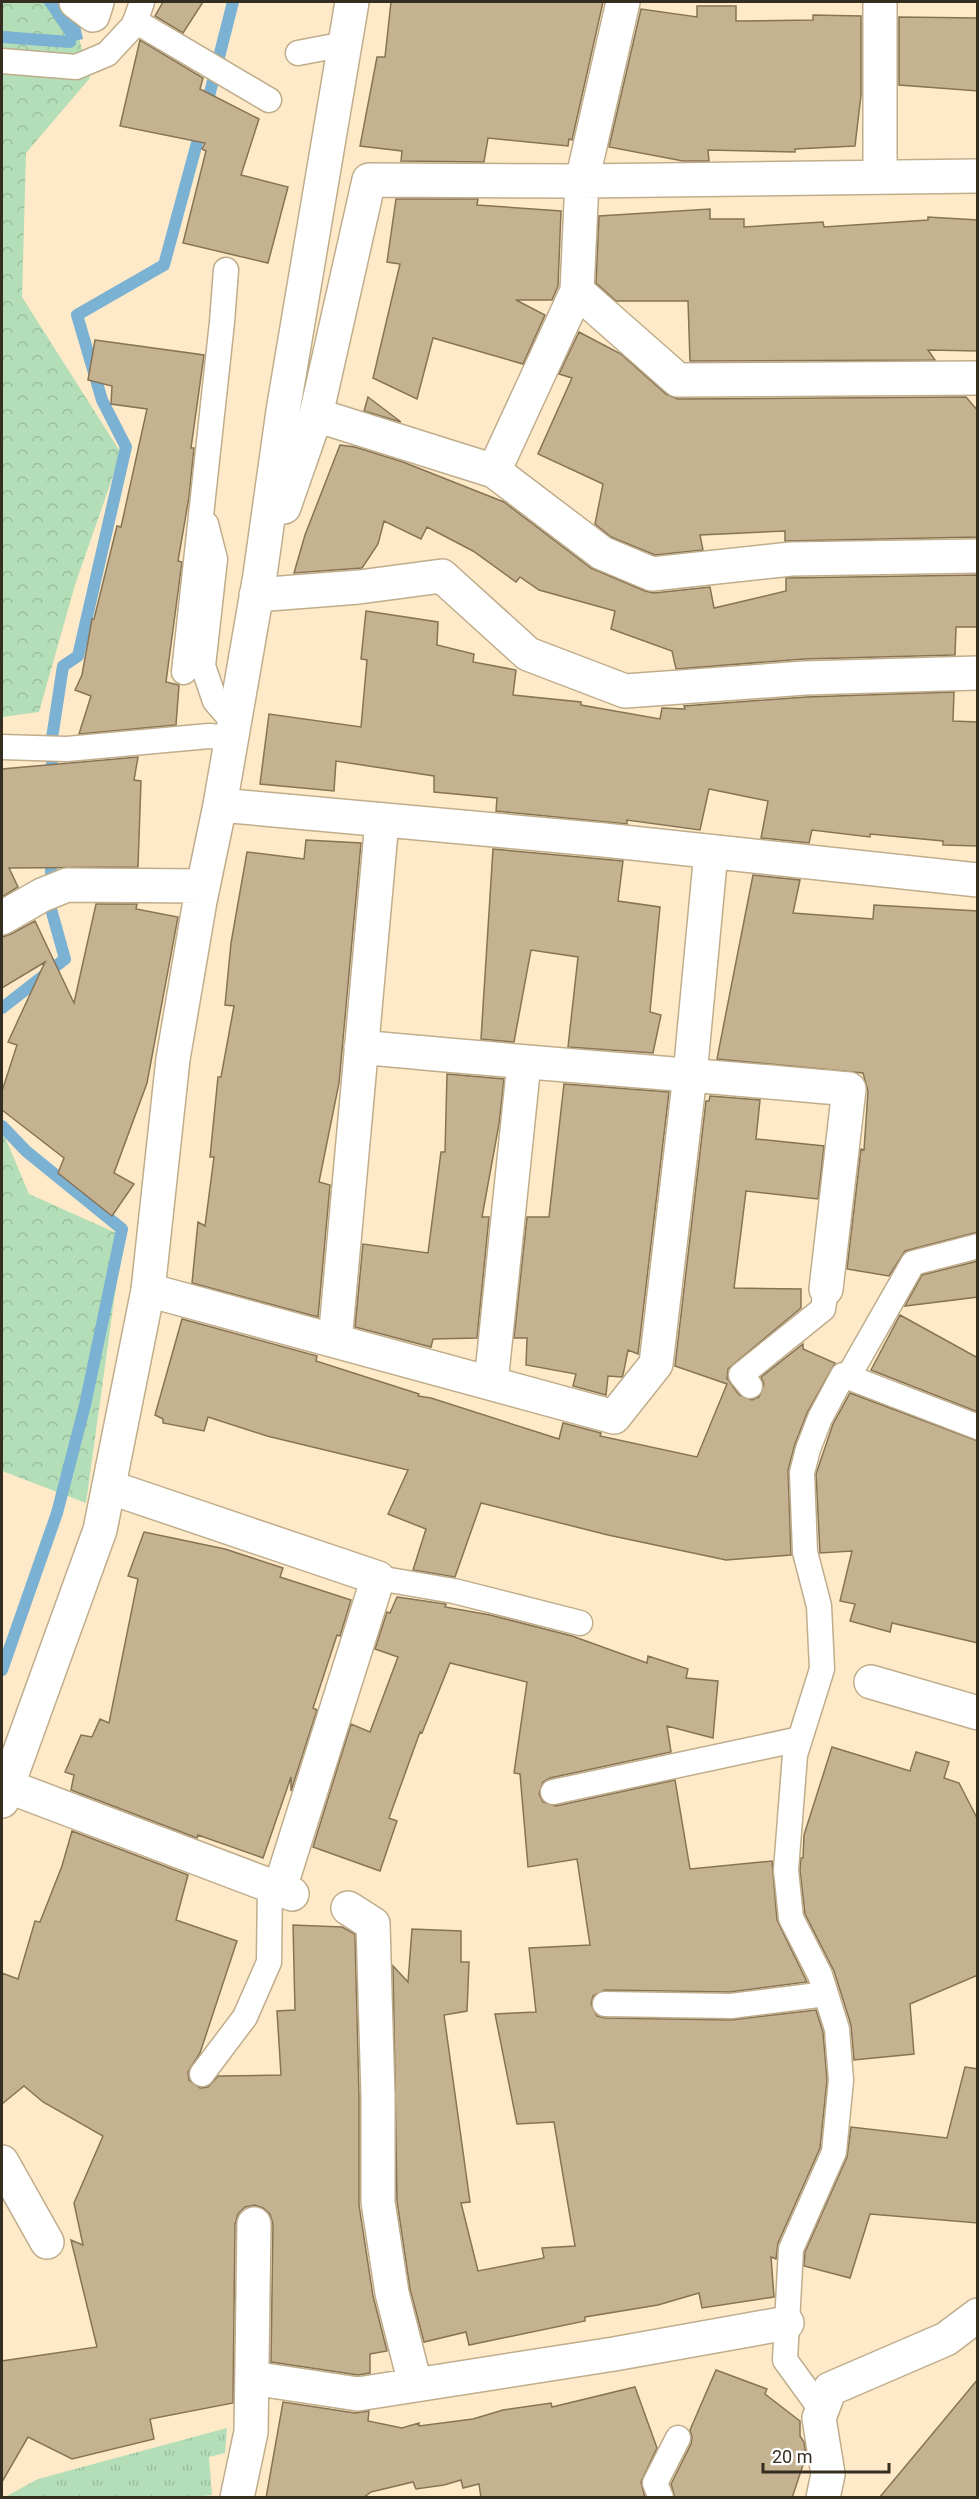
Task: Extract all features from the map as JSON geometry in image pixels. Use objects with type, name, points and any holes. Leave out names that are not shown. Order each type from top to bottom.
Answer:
[{"type":"street","points":[[76,2],[93,15],[97,2]]},
{"type":"street","points":[[109,1487],[378,1578],[281,1889],[4,1794],[100,1530],[148,1290],[173,1059],[258,585],[283,411],[352,2]]},
{"type":"street","points":[[494,471],[577,291],[582,181],[623,2]]},
{"type":"street","points":[[880,2],[880,176]]},
{"type":"street","points":[[258,585],[316,415],[369,180],[582,181],[978,176]]},
{"type":"street","points":[[577,291],[678,380],[978,378]]},
{"type":"street","points":[[316,415],[494,471],[602,553],[652,573],[791,559],[978,556]]},
{"type":"street","points":[[258,585],[359,587],[442,576],[528,654],[625,691],[805,678],[978,673]]},
{"type":"street","points":[[220,805],[978,880]]},
{"type":"street","points":[[335,1341],[382,821]]},
{"type":"street","points":[[148,1290],[614,1417],[656,1364],[690,1075],[711,852]]},
{"type":"street","points":[[2,918],[54,890],[203,886]]},
{"type":"street","points":[[361,1047],[524,1064],[849,1089],[826,1289]]},
{"type":"street","points":[[491,1383],[524,1064]]},
{"type":"street","points":[[871,1682],[978,1713]]},
{"type":"street","points":[[348,1908],[373,1924],[378,2096],[378,2202],[392,2293],[415,2384]]},
{"type":"street","points":[[2,2162],[47,2242]]},
{"type":"street","points":[[237,2498],[251,2432],[254,2224]]},
{"type":"street","points":[[823,2498],[828,2474],[819,2418],[830,2389],[946,2339],[978,2315]]},
{"type":"street","points":[[252,2378],[358,2394],[787,2323]]},
{"type":"lane","points":[[2,61],[76,67],[107,54],[138,11],[269,100]]},
{"type":"lane","points":[[298,53],[345,44]]},
{"type":"lane","points":[[184,672],[226,270]]},
{"type":"lane","points":[[2,747],[68,749],[210,736],[233,730],[215,701],[202,666],[215,559],[202,510]]},
{"type":"lane","points":[[848,1377],[913,1263],[978,1246]]},
{"type":"lane","points":[[750,1386],[741,1375],[823,1309],[826,1289]]},
{"type":"lane","points":[[822,2411],[784,2360],[791,2249],[834,2152],[842,2080],[837,2029],[820,1975],[791,1918],[786,1870],[795,1755],[822,1669],[819,1606],[805,1552],[802,1473],[820,1418],[843,1375],[978,1427]]},
{"type":"lane","points":[[378,1578],[454,1591],[580,1623]]},
{"type":"lane","points":[[554,1792],[800,1739]]},
{"type":"lane","points":[[202,2074],[245,2017],[269,1962],[281,1889]]},
{"type":"lane","points":[[604,2004],[731,2006],[826,1994]]},
{"type":"lane","points":[[661,2498],[655,2483],[678,2438]]},
{"type":"green space","points":[[2,2],[69,2],[90,78],[26,153],[22,297],[121,453],[75,585],[39,712],[2,717]]},
{"type":"green space","points":[[2,1130],[29,1194],[123,1236],[86,1503],[2,1471]]},
{"type":"green space","points":[[227,2428],[225,2453],[209,2457],[212,2495],[185,2498],[5,2497],[38,2479]]},
{"type":"water","points":[[43,2],[75,2],[83,39],[70,42]]},
{"type":"building","points":[[163,2],[203,2],[183,33],[155,16]]},
{"type":"building","points":[[391,2],[603,2],[572,140],[569,139],[568,146],[488,138],[484,162],[401,161],[402,151],[360,146],[377,57],[385,57]]},
{"type":"building","points":[[697,6],[736,6],[736,21],[813,20],[813,15],[861,16],[861,95],[855,146],[795,149],[795,152],[708,150],[709,161],[683,161],[609,147],[641,9],[697,17]]},
{"type":"building","points":[[899,17],[978,18],[978,91],[899,85]]},
{"type":"building","points":[[140,40],[203,78],[200,89],[259,119],[241,175],[288,187],[268,263],[183,243],[206,151],[202,149],[205,143],[120,126]]},
{"type":"building","points":[[396,199],[478,199],[477,205],[561,211],[558,286],[552,300],[516,300],[545,315],[523,364],[433,338],[417,399],[373,378],[400,264],[387,262]]},
{"type":"building","points":[[710,209],[710,219],[744,219],[744,227],[823,222],[824,227],[928,220],[928,217],[978,220],[978,351],[928,350],[935,360],[690,361],[688,301],[616,301],[596,283],[599,216]]},
{"type":"building","points":[[579,332],[621,354],[666,394],[678,399],[966,397],[978,411],[978,537],[785,541],[785,531],[700,535],[703,550],[655,555],[611,537],[595,524],[603,484],[538,454],[572,378],[559,374]]},
{"type":"building","points":[[95,340],[204,355],[191,448],[194,448],[189,497],[178,561],[182,562],[166,682],[179,685],[176,725],[79,734],[91,696],[75,690],[82,675],[92,619],[94,619],[117,526],[121,527],[147,409],[111,404],[112,386],[88,380]]},
{"type":"building","points":[[368,397],[401,422],[364,411]]},
{"type":"building","points":[[340,445],[355,447],[403,462],[504,502],[591,568],[645,591],[654,593],[710,587],[714,608],[786,591],[786,578],[978,575],[978,627],[956,627],[955,655],[804,659],[676,669],[672,651],[611,629],[615,611],[539,590],[520,577],[516,582],[473,551],[427,527],[421,539],[384,521],[378,544],[362,568],[294,573],[305,535]]},
{"type":"building","points":[[366,611],[438,622],[437,645],[474,654],[473,662],[516,670],[513,695],[581,702],[581,705],[660,719],[662,708],[685,709],[684,706],[806,697],[954,692],[953,721],[978,722],[978,846],[943,845],[943,841],[870,834],[870,837],[812,830],[809,843],[761,838],[768,801],[709,789],[700,830],[627,820],[627,824],[496,811],[497,798],[434,792],[434,776],[336,761],[334,791],[260,784],[269,714],[361,727],[367,660],[361,659]]},
{"type":"building","points":[[138,757],[134,780],[141,781],[138,867],[9,868],[18,887],[2,897],[2,769]]},
{"type":"building","points":[[306,840],[361,843],[339,1083],[319,1182],[330,1185],[318,1317],[192,1283],[198,1222],[205,1226],[214,1157],[210,1157],[218,1077],[221,1077],[234,1006],[225,1005],[231,943],[247,852],[304,859]]},
{"type":"building","points":[[493,849],[623,861],[618,901],[660,907],[650,1012],[661,1015],[653,1053],[568,1047],[578,957],[531,950],[514,1042],[481,1039]]},
{"type":"building","points":[[753,875],[800,880],[793,913],[873,919],[874,905],[978,911],[978,1232],[905,1251],[889,1276],[847,1269],[861,1149],[864,1150],[868,1091],[863,1073],[717,1059]]},
{"type":"building","points":[[96,904],[137,904],[136,909],[178,917],[147,1083],[114,1173],[134,1184],[112,1216],[58,1173],[64,1158],[2,1110],[2,1091],[17,1045],[8,1042],[45,962],[2,988],[2,937],[35,921],[74,1003]]},
{"type":"building","points":[[447,1074],[504,1079],[499,1124],[482,1217],[489,1217],[477,1338],[433,1339],[431,1347],[355,1327],[363,1244],[428,1253],[441,1152],[445,1152]]},
{"type":"building","points":[[564,1084],[669,1092],[638,1354],[628,1350],[622,1377],[608,1376],[606,1395],[573,1386],[576,1374],[526,1365],[527,1338],[514,1338],[527,1217],[549,1217]]},
{"type":"building","points":[[710,1096],[760,1100],[756,1139],[824,1146],[818,1199],[746,1191],[734,1288],[801,1289],[801,1308],[728,1369],[727,1378],[739,1395],[752,1400],[759,1397],[764,1384],[761,1377],[803,1344],[803,1349],[835,1363],[807,1413],[788,1470],[791,1555],[726,1560],[608,1535],[481,1503],[455,1577],[413,1570],[426,1529],[388,1514],[408,1470],[267,1436],[208,1417],[204,1431],[163,1423],[163,1419],[155,1415],[182,1319],[317,1356],[316,1361],[419,1394],[418,1396],[431,1398],[559,1439],[563,1423],[601,1433],[600,1436],[697,1457],[727,1384],[675,1366],[706,1101],[709,1101]]},
{"type":"building","points":[[978,1261],[978,1297],[905,1306],[922,1275]]},
{"type":"building","points":[[900,1315],[978,1358],[978,1412],[871,1370]]},
{"type":"building","points":[[850,1393],[978,1441],[978,1643],[892,1623],[890,1632],[850,1621],[855,1604],[840,1601],[852,1551],[820,1553],[816,1474],[833,1424]]},
{"type":"building","points":[[144,1532],[225,1549],[283,1568],[280,1577],[351,1600],[313,1708],[317,1710],[291,1791],[291,1777],[263,1858],[198,1835],[197,1838],[71,1790],[74,1775],[65,1772],[81,1735],[92,1737],[100,1719],[109,1723],[138,1579],[128,1576]]},
{"type":"building","points":[[397,1597],[446,1604],[445,1607],[490,1615],[572,1636],[647,1663],[648,1656],[688,1669],[686,1678],[718,1681],[713,1738],[667,1726],[671,1752],[550,1778],[543,1782],[539,1794],[543,1802],[556,1806],[675,1780],[690,1869],[772,1861],[777,1920],[807,1982],[730,1992],[605,1990],[593,1996],[591,2004],[597,2016],[605,2018],[731,2020],[816,2010],[823,2032],[827,2080],[820,2148],[778,2243],[776,2259],[771,2257],[774,2297],[702,2308],[699,2293],[658,2305],[585,2317],[585,2321],[469,2345],[466,2332],[424,2342],[410,2289],[397,2201],[393,1966],[408,1982],[412,1929],[461,1931],[461,1962],[469,1962],[467,2011],[444,2015],[470,2202],[461,2203],[478,2271],[544,2258],[542,2248],[575,2246],[554,2122],[517,2124],[495,2014],[536,2012],[529,1948],[590,1945],[577,1859],[528,1867],[520,1774],[514,1773],[527,1682],[450,1663],[422,1733],[420,1732],[389,1818],[397,1821],[380,1871],[313,1847],[351,1724],[370,1732],[398,1657],[375,1649],[387,1612],[390,1613]]},
{"type":"building","points":[[832,1747],[910,1771],[916,1752],[949,1762],[944,1778],[959,1783],[978,1820],[978,1975],[910,2004],[914,2054],[854,2060],[851,2025],[834,1971],[805,1914],[800,1870],[804,1835]]},
{"type":"building","points":[[72,1831],[188,1875],[176,1920],[237,1941],[200,2053],[188,2072],[189,2080],[200,2088],[208,2087],[218,2076],[281,2075],[277,2011],[295,2010],[293,1925],[342,1927],[355,1934],[359,2205],[373,2296],[387,2351],[370,2354],[370,2373],[358,2375],[271,2362],[273,2224],[270,2214],[263,2208],[255,2205],[245,2207],[238,2214],[235,2224],[233,2403],[150,2419],[154,2439],[72,2459],[28,2437],[2,2482],[2,2361],[97,2347],[71,2240],[83,2245],[74,2203],[103,2136],[43,2102],[24,2086],[2,2104],[2,1973],[18,1979],[35,1921],[40,1922],[62,1866]]},
{"type":"building","points":[[965,2067],[978,2069],[978,2223],[870,2214],[850,2278],[804,2266],[805,2252],[847,2157],[851,2127],[947,2138]]},
{"type":"building","points":[[716,2370],[767,2389],[765,2394],[800,2421],[800,2436],[804,2442],[806,2456],[792,2498],[675,2498],[671,2484],[691,2444],[690,2430]]},
{"type":"building","points":[[978,2379],[978,2498],[879,2498]]},
{"type":"building","points":[[635,2387],[657,2448],[641,2482],[645,2498],[481,2498],[479,2484],[463,2488],[461,2480],[416,2489],[413,2482],[371,2492],[363,2498],[266,2498],[283,2402],[355,2413],[369,2411],[368,2421],[402,2428],[419,2423],[419,2426],[473,2419],[503,2410],[551,2403],[552,2407]]},
{"type":"waterway","points":[[206,108],[233,2]]},
{"type":"waterway","points":[[2,37],[70,42]]},
{"type":"waterway","points":[[52,781],[52,738],[63,666],[78,656],[126,447],[102,400],[77,315],[164,265],[201,128]]},
{"type":"waterway","points":[[2,1008],[65,959],[51,909],[51,852]]},
{"type":"waterway","points":[[2,1126],[26,1151],[122,1229],[85,1405],[57,1513],[2,1670]]}]
